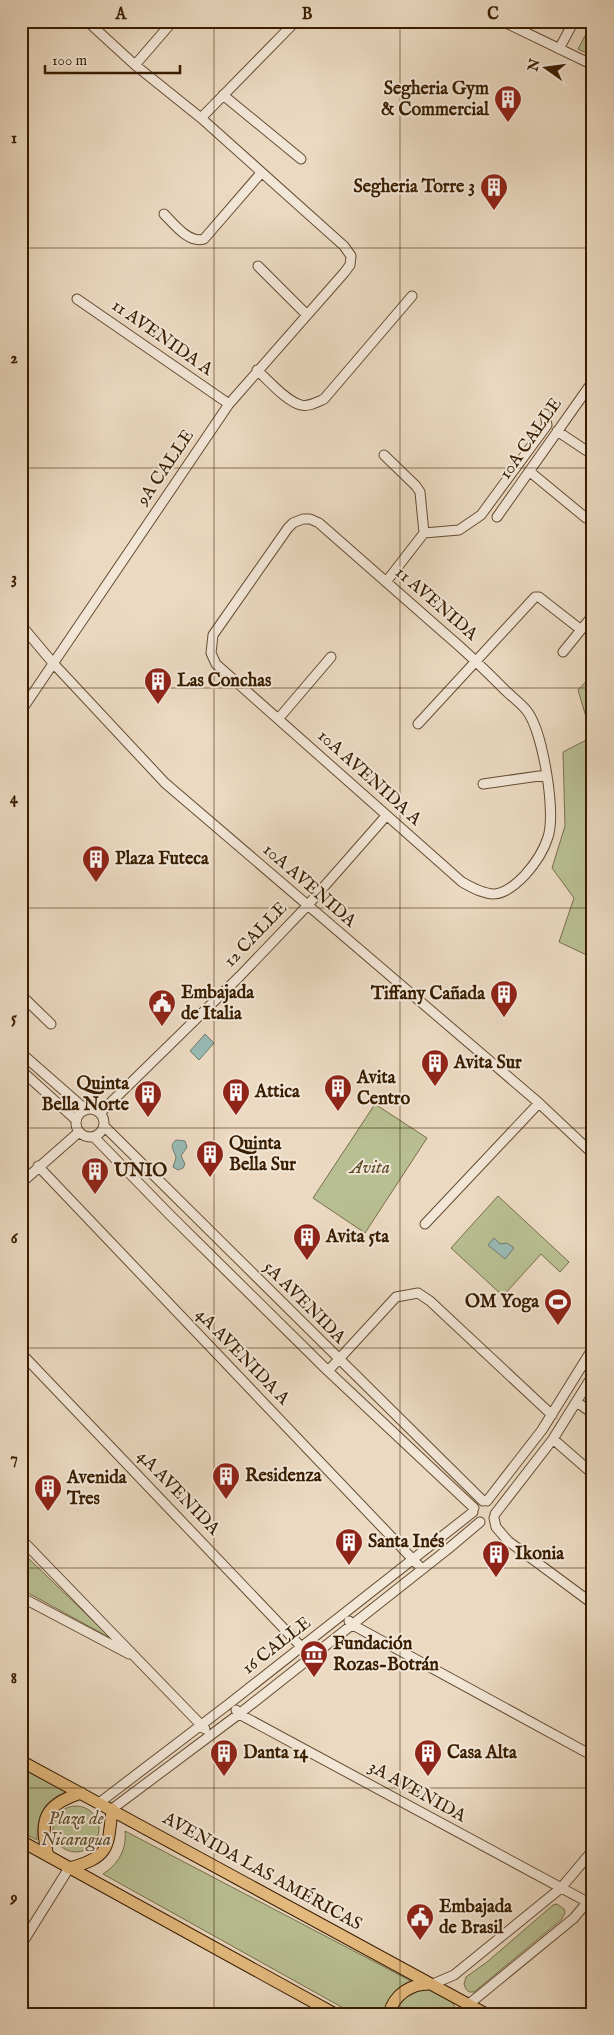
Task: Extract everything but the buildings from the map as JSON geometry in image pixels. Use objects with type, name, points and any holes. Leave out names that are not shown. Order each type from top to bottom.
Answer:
[{"type":"main road","name":"AVENIDA LAS AMÉRICAS","points":[[21,1761],[433,1984],[467,2009],[486,2014]]},
{"type":"main road","points":[[48,1856],[43,1832],[46,1816],[57,1802],[81,1793]]},
{"type":"main road","points":[[69,1868],[96,1858],[104,1851],[109,1841],[112,1810]]},
{"type":"main road","points":[[21,1842],[336,2014]]},
{"type":"main road","points":[[389,2014],[393,2003],[403,1991],[418,1985],[433,1984]]},
{"type":"street","points":[[87,21],[135,64],[201,118],[261,173],[204,239],[192,240],[164,214]]},
{"type":"street","points":[[135,64],[173,21]]},
{"type":"street","points":[[201,118],[296,21]]},
{"type":"street","points":[[502,21],[593,65]]},
{"type":"street","points":[[559,49],[574,21]]},
{"type":"street","points":[[224,95],[301,159]]},
{"type":"street","name":"9A CALLE","points":[[21,711],[229,404],[350,265],[351,256],[344,246],[261,173]]},
{"type":"street","points":[[258,266],[308,315]]},
{"type":"street","points":[[257,370],[290,400],[302,405],[311,405],[324,399],[412,296]]},
{"type":"street","name":"11 AVENIDA A","points":[[77,299],[229,404]]},
{"type":"street","name":"10A CALLE","points":[[497,517],[593,382]]},
{"type":"street","points":[[424,533],[459,530],[481,515],[547,425],[545,414]]},
{"type":"street","points":[[557,431],[593,455]]},
{"type":"street","points":[[384,455],[420,492],[424,533],[386,582]]},
{"type":"street","points":[[528,471],[586,518]]},
{"type":"street","name":"11 AVENIDA","points":[[211,652],[213,635],[288,528],[293,523],[303,519],[310,519],[319,523],[476,660],[527,711],[536,729],[542,752],[551,816],[548,836],[529,871],[518,882]]},
{"type":"street","points":[[418,724],[535,597],[539,597],[580,629]]},
{"type":"street","points":[[563,652],[593,615]]},
{"type":"street","name":"10A AVENIDA","points":[[21,625],[53,663],[165,783],[539,1103],[593,1154]]},
{"type":"street","name":"10A AVENIDA A","points":[[211,652],[216,664],[462,882],[479,892],[492,894],[508,891],[518,882]]},
{"type":"street","points":[[279,718],[331,657]]},
{"type":"street","points":[[483,784],[546,775]]},
{"type":"street","name":"12 CALLE","points":[[100,1113],[240,976],[307,906],[386,816]]},
{"type":"street","points":[[21,995],[51,1024]]},
{"type":"street","points":[[21,1053],[86,1110]]},
{"type":"street","points":[[21,1070],[76,1120]]},
{"type":"street","points":[[425,1224],[539,1103]]},
{"type":"street","points":[[93,1109],[100,1113],[104,1119],[104,1126],[100,1133],[94,1137],[87,1137],[79,1132],[76,1120],[80,1114],[86,1110],[93,1109]]},
{"type":"street","name":"5A AVENIDA","points":[[104,1126],[338,1359],[485,1501]]},
{"type":"street","points":[[21,1183],[38,1166],[79,1132]]},
{"type":"street","name":"5A AVENIDA","points":[[94,1137],[328,1371],[473,1510]]},
{"type":"street","name":"4A AVENIDA A","points":[[38,1166],[422,1569]]},
{"type":"street","points":[[328,1371],[396,1297],[418,1293],[430,1301],[552,1414]]},
{"type":"street","points":[[489,1519],[476,1520],[473,1510],[476,1505],[485,1501],[552,1414],[593,1348]]},
{"type":"street","name":"4A AVENIDA","points":[[21,1353],[311,1656]]},
{"type":"street","name":"16 CALLE","points":[[112,1810],[239,1714],[422,1569],[489,1519],[553,1439],[593,1376]]},
{"type":"street","points":[[577,1402],[593,1414]]},
{"type":"street","points":[[553,1439],[593,1474]]},
{"type":"street","points":[[485,1501],[493,1506],[489,1519]]},
{"type":"street","name":"16 CALLE","points":[[99,1803],[413,1560],[473,1510]]},
{"type":"street","points":[[489,1519],[508,1541],[593,1604]]},
{"type":"street","points":[[21,1539],[210,1736]]},
{"type":"street","points":[[21,1597],[138,1659]]},
{"type":"street","points":[[343,1614],[352,1624],[593,1756]]},
{"type":"street","name":"3A AVENIDA","points":[[230,1703],[239,1714],[561,1888],[591,1900]]},
{"type":"street","points":[[433,1984],[454,1975],[561,1888],[593,1850]]},
{"type":"street","points":[[21,1945],[69,1868]]},
{"type":"street","points":[[467,2009],[574,1918],[591,1900]]},
{"type":"green space","points":[[593,21],[593,56],[578,49]]},
{"type":"green space","points":[[593,674],[593,958],[559,942],[574,898],[552,868],[565,826],[563,752],[592,737],[578,690]]},
{"type":"green space","name":"Avita","points":[[375,1104],[427,1138],[365,1233],[313,1198]]},
{"type":"green space","points":[[498,1196],[569,1262],[560,1272],[541,1254],[503,1296],[451,1248]]},
{"type":"green space","points":[[25,1555],[112,1639],[21,1589],[21,1560]]},
{"type":"green space","points":[[21,1768],[66,1792],[58,1795],[43,1810],[38,1824],[37,1840],[21,1832]]},
{"type":"green space","name":"Plaza de Nicaragua","points":[[72,1806],[80,1806],[89,1810],[95,1816],[99,1829],[95,1842],[89,1848],[80,1852],[72,1852],[63,1848],[57,1842],[53,1833],[53,1825],[57,1816],[63,1810]]},
{"type":"green space","points":[[125,1831],[411,1981],[401,1986],[393,1994],[383,2014],[354,2014],[103,1874],[113,1866],[120,1856],[125,1844]]},
{"type":"green space","points":[[557,1904],[564,1909],[565,1913],[561,1920],[474,1992],[469,1992],[466,1989],[464,1984],[466,1977],[487,1962],[553,1905]]},
{"type":"green space","points":[[419,1990],[437,1992],[448,1998],[458,2014],[395,2014],[402,2000]]},
{"type":"water","points":[[205,1034],[214,1043],[199,1060],[190,1051]]},
{"type":"water","points":[[176,1140],[185,1141],[187,1147],[181,1156],[185,1164],[183,1168],[178,1170],[173,1167],[176,1158],[172,1144]]},
{"type":"water","points":[[494,1238],[500,1244],[507,1243],[514,1248],[505,1259],[488,1245]]},
{"type":"place","name":"Segheria Gym & Commercial","points":[[508,123]]},
{"type":"place","name":"Segheria Torre 3","points":[[494,211]]},
{"type":"place","name":"Las Conchas","points":[[158,705]]},
{"type":"place","name":"Plaza Futeca","points":[[96,883]]},
{"type":"place","name":"Tiffany Cañada","points":[[504,1018]]},
{"type":"place","name":"Embajada de Italia","points":[[162,1027]]},
{"type":"place","name":"Avita Sur","points":[[435,1087]]},
{"type":"place","name":"Avita Centro","points":[[338,1112]]},
{"type":"place","name":"Attica","points":[[236,1116]]},
{"type":"place","name":"Quinta Bella Norte","points":[[148,1118]]},
{"type":"place","name":"Quinta Bella Sur","points":[[210,1178]]},
{"type":"place","name":"UNIO","points":[[95,1195]]},
{"type":"place","name":"Avita 5ta","points":[[307,1261]]},
{"type":"place","name":"OM Yoga","points":[[558,1326]]},
{"type":"place","name":"Residenza","points":[[226,1500]]},
{"type":"place","name":"Avenida Tres","points":[[48,1512]]},
{"type":"place","name":"Santa Inés","points":[[349,1566]]},
{"type":"place","name":"Ikonia","points":[[496,1578]]},
{"type":"place","name":"Fundación Rozas-Botrán","points":[[314,1678]]},
{"type":"place","name":"Danta 14","points":[[224,1777]]},
{"type":"place","name":"Casa Alta","points":[[428,1777]]},
{"type":"place","name":"Embajada de Brasil","points":[[420,1941]]}]
